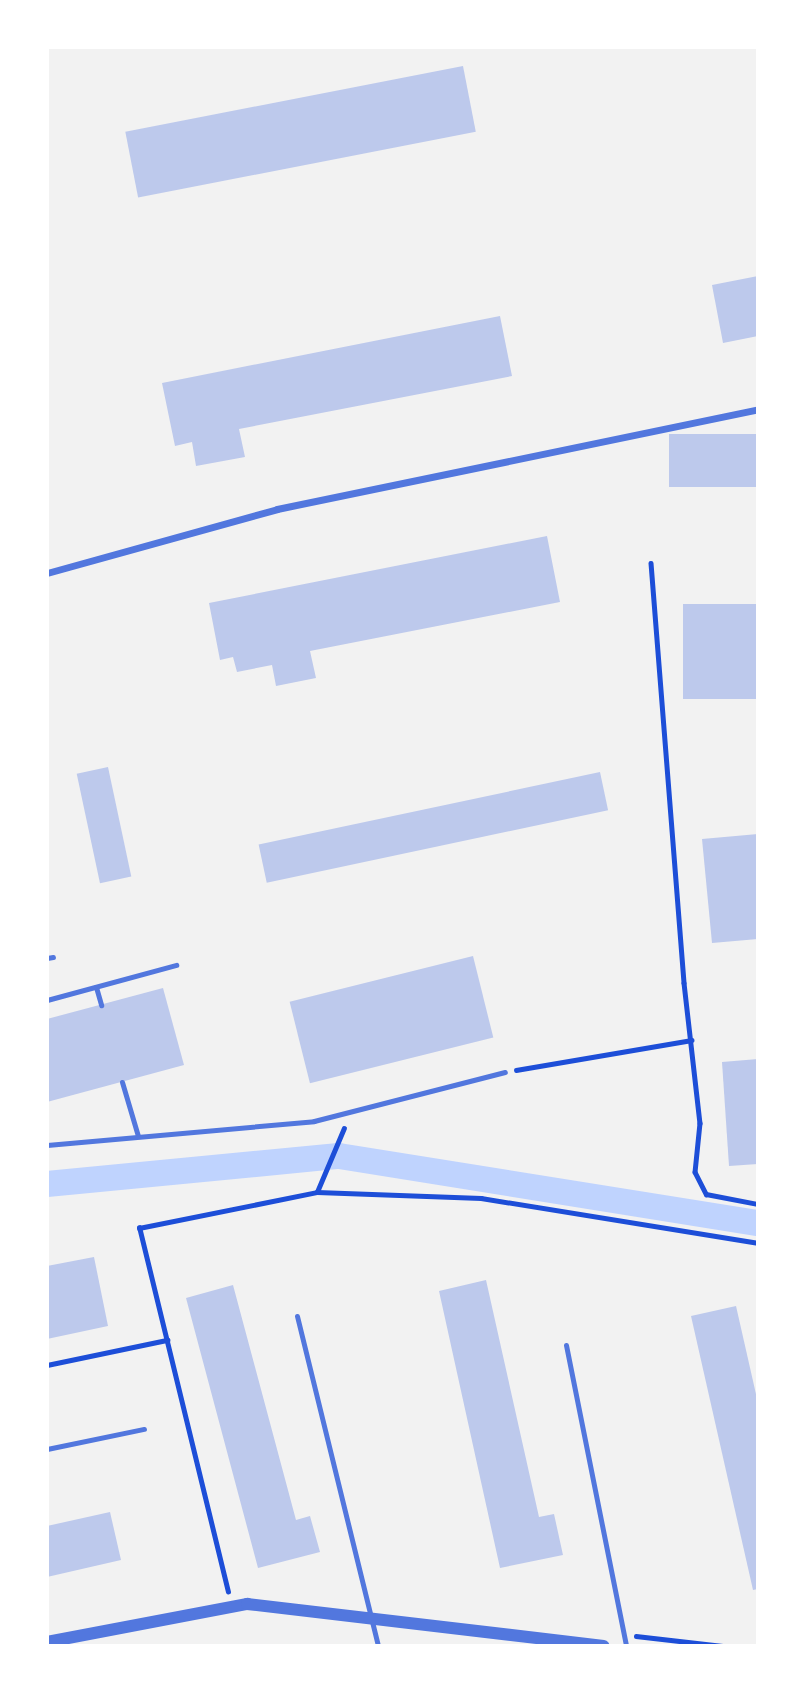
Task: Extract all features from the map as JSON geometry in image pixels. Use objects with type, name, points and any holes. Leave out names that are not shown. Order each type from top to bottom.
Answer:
[{"type":"street","points":[[47,573],[277,509],[758,409]]},
{"type":"street","points":[[47,1642],[247,1604],[372,1621],[604,1646]]},
{"type":"lane","points":[[47,1000],[176,965]]},
{"type":"lane","points":[[96,987],[101,1004]]},
{"type":"lane","points":[[47,1145],[314,1121],[505,1072]]},
{"type":"lane","points":[[122,1082],[138,1136]]},
{"type":"lane","points":[[298,1316],[377,1646]]},
{"type":"lane","points":[[566,1345],[626,1646]]},
{"type":"lane","points":[[47,1449],[144,1429]]},
{"type":"path","points":[[652,563],[700,1123],[695,1172],[706,1194],[758,1204]]},
{"type":"path","points":[[505,1072],[691,1040]]},
{"type":"path","points":[[317,1192],[338,1143]]},
{"type":"path","points":[[231,1607],[139,1228],[317,1192],[481,1199],[758,1243]]},
{"type":"path","points":[[47,1364],[167,1340]]},
{"type":"building","points":[[463,66],[476,132],[138,197],[125,132]]},
{"type":"building","points":[[758,276],[758,336],[723,343],[712,285]]},
{"type":"building","points":[[500,316],[512,376],[239,429],[245,457],[196,466],[192,442],[175,446],[162,383]]},
{"type":"building","points":[[669,434],[758,434],[758,487],[669,487]]},
{"type":"building","points":[[547,536],[560,602],[310,651],[316,678],[276,686],[272,665],[237,672],[233,657],[220,660],[209,603]]},
{"type":"building","points":[[683,604],[758,604],[758,699],[683,699]]},
{"type":"building","points":[[108,767],[131,877],[100,883],[77,774]]},
{"type":"building","points":[[600,772],[608,810],[267,883],[259,845]]},
{"type":"building","points":[[758,834],[758,939],[712,943],[702,839]]},
{"type":"building","points":[[473,956],[493,1038],[310,1083],[290,1002]]},
{"type":"building","points":[[163,988],[184,1065],[47,1102],[47,1019]]},
{"type":"building","points":[[758,1059],[758,1164],[729,1166],[722,1062]]},
{"type":"building","points":[[94,1257],[108,1326],[47,1339],[47,1266]]},
{"type":"building","points":[[486,1280],[539,1517],[554,1514],[563,1555],[500,1568],[439,1291]]},
{"type":"building","points":[[233,1285],[296,1520],[310,1516],[320,1552],[258,1568],[186,1298]]},
{"type":"building","points":[[736,1306],[758,1403],[758,1589],[753,1590],[691,1316]]},
{"type":"building","points":[[110,1512],[121,1560],[47,1577],[47,1526]]},
{"type":"waterway","points":[[47,1184],[339,1156],[758,1223]]}]
